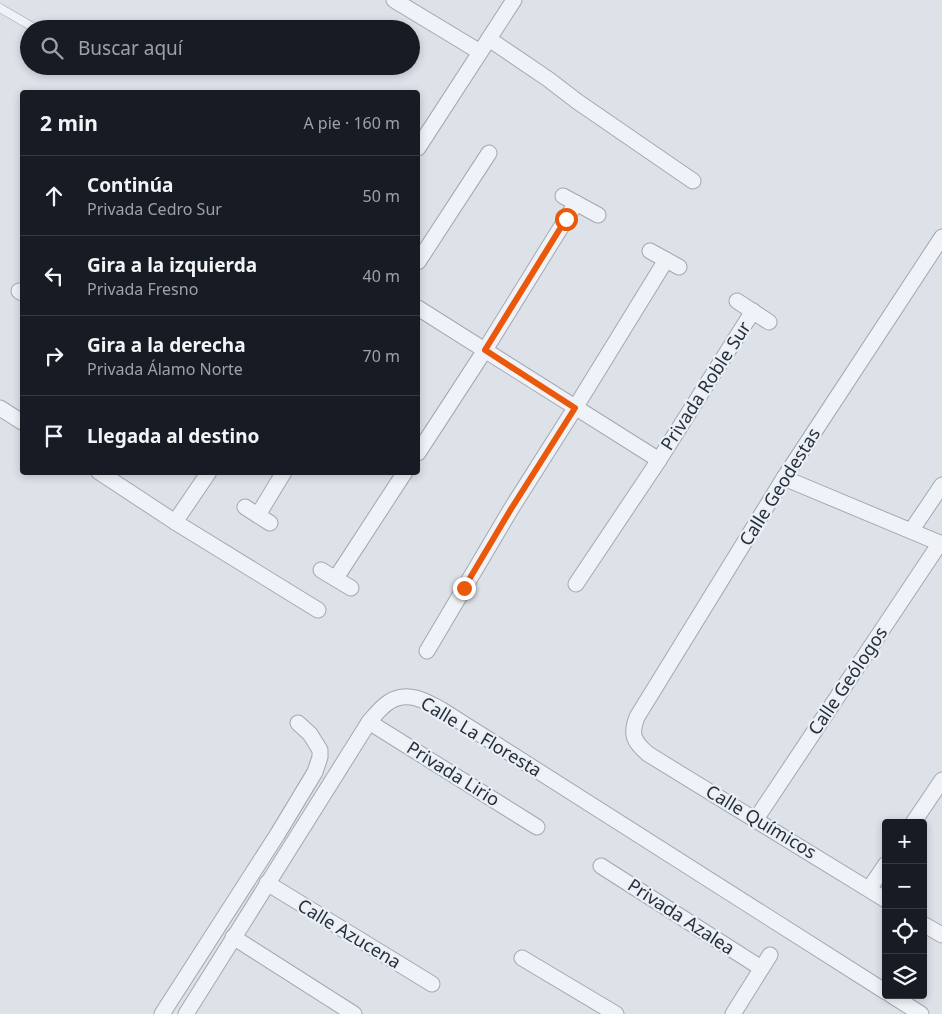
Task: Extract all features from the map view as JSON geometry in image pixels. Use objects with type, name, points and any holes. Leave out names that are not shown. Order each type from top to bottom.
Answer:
[{"type":"street","points":[[394,0],[480,52]]},
{"type":"street","points":[[420,145],[514,0]]},
{"type":"street","points":[[489,39],[693,181]]},
{"type":"street","points":[[420,259],[489,153]]},
{"type":"street","points":[[420,450],[485,350],[570,199],[598,215]]},
{"type":"street","name":"Calle Geodestas","points":[[637,743],[633,733],[637,717],[784,478],[942,237]]},
{"type":"street","points":[[427,651],[511,509],[575,408],[672,263],[650,251]]},
{"type":"street","points":[[737,302],[769,322]]},
{"type":"street","points":[[420,309],[658,460]]},
{"type":"street","name":"Privada Roble Sur","points":[[576,584],[753,311]]},
{"type":"street","points":[[0,408],[20,421]]},
{"type":"street","points":[[104,475],[175,522],[318,610]]},
{"type":"street","points":[[175,522],[207,475]]},
{"type":"street","points":[[258,515],[282,475]]},
{"type":"street","points":[[336,578],[403,475]]},
{"type":"street","points":[[784,478],[941,543]]},
{"type":"street","points":[[911,531],[942,485]]},
{"type":"street","name":"Calle Geólogos","points":[[756,819],[941,543]]},
{"type":"street","points":[[321,570],[351,588]]},
{"type":"street","name":"Calle La Floresta","points":[[186,1014],[369,722],[391,700],[402,697],[414,697],[442,710],[882,989]]},
{"type":"street","name":"Privada Lirio","points":[[369,722],[537,826]]},
{"type":"street","points":[[162,1014],[277,835],[315,772],[320,758],[320,750],[310,734],[298,723]]},
{"type":"street","name":"Calle Químicos","points":[[637,743],[648,754],[882,897]]},
{"type":"street","points":[[916,819],[942,780]]},
{"type":"street","name":"Privada Azalea","points":[[601,866],[761,968]]},
{"type":"street","points":[[869,889],[882,870]]},
{"type":"street","name":"Calle Azucena","points":[[267,883],[432,984]]},
{"type":"street","points":[[927,927],[942,936]]},
{"type":"street","points":[[233,937],[354,1014]]},
{"type":"street","points":[[737,1013],[770,955]]},
{"type":"street","points":[[522,958],[616,1014]]},
{"type":"street","points":[[897,999],[921,1014]]},
{"type":"lane","points":[[0,8],[21,20]]},
{"type":"route","points":[[464,588],[575,408],[485,350],[566,219]]}]
